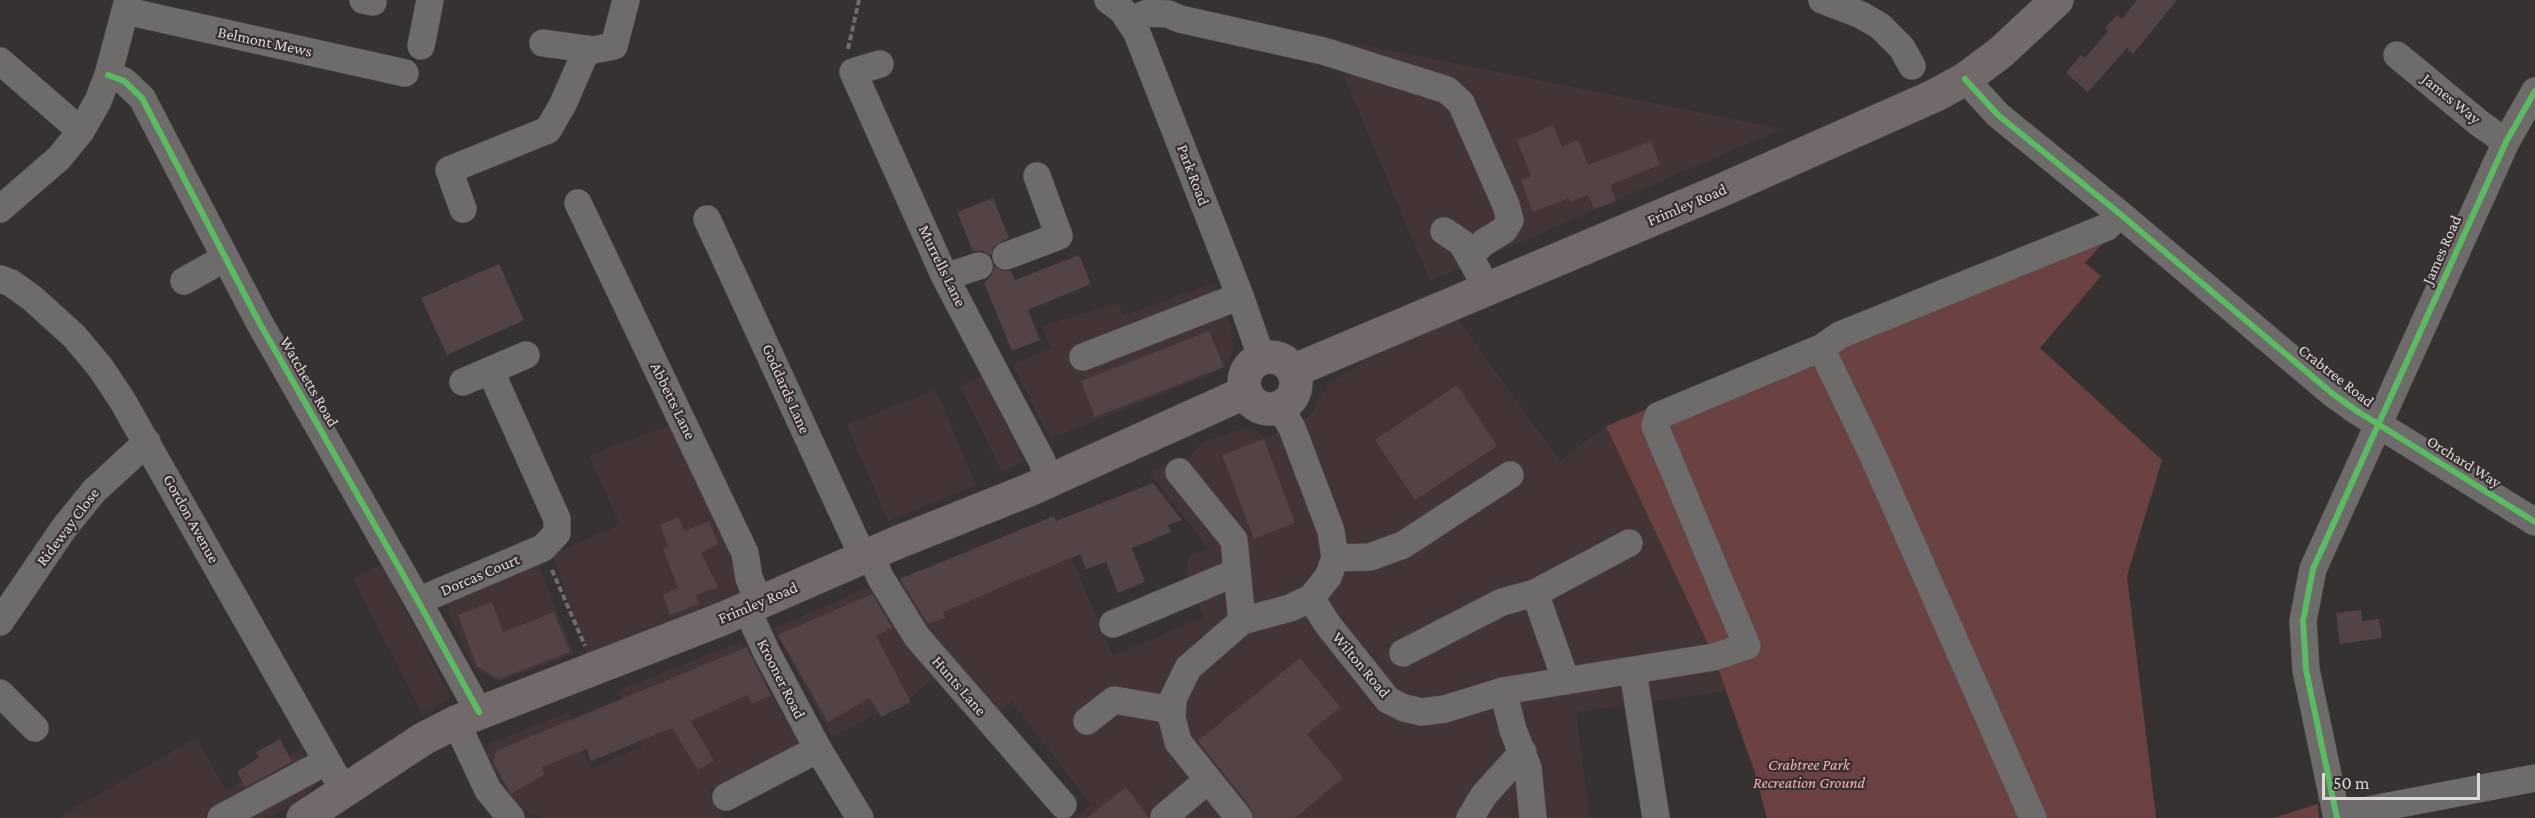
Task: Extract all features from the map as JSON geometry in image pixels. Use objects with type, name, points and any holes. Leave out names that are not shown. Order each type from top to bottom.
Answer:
[{"type":"main road","name":"Frimley Road","points":[[1293,371],[1848,135],[1965,79],[2005,49],[2057,0]]},
{"type":"main road","points":[[1278,358],[1286,362],[1293,371],[1296,389],[1292,397],[1280,407],[1268,409],[1259,407],[1251,401],[1246,392],[1245,375],[1250,366],[1262,359],[1278,358]]},
{"type":"main road","name":"Frimley Road","points":[[303,818],[423,739],[467,717],[645,650],[751,596],[867,557],[1049,481],[1246,392]]},
{"type":"street","points":[[421,46],[430,0]]},
{"type":"street","points":[[543,43],[587,50],[614,46],[626,0]]},
{"type":"street","name":"Park Road","points":[[1108,0],[1130,20],[1174,124],[1262,359]]},
{"type":"street","points":[[1822,0],[1861,15],[1880,26],[1902,48],[1912,66]]},
{"type":"street","points":[[0,209],[59,158],[81,132],[98,101],[108,75],[127,5]]},
{"type":"street","name":"Belmont Mews","points":[[127,5],[405,73]]},
{"type":"street","points":[[1130,20],[1148,13],[1168,14],[1180,19],[1323,51],[1447,90],[1461,103],[1506,205],[1510,220],[1504,230],[1483,243],[1470,256]]},
{"type":"street","points":[[463,209],[449,170],[548,130],[563,104],[587,50]]},
{"type":"street","name":"James Way","points":[[2397,55],[2479,123],[2506,141]]},
{"type":"street","points":[[0,61],[81,132]]},
{"type":"street","points":[[853,72],[880,64]]},
{"type":"street","name":"Murrells Lane","points":[[853,72],[945,277],[1042,461],[1049,481]]},
{"type":"street","name":"Watchetts Road","points":[[108,75],[124,81],[142,99],[225,258],[418,601],[467,717],[488,790],[512,818]]},
{"type":"street","name":"Crabtree Road","points":[[1965,79],[1998,115],[2120,214],[2333,394],[2379,424],[2313,569],[2303,621],[2306,670],[2337,817]]},
{"type":"street","name":"James Road","points":[[2379,424],[2506,141],[2535,90]]},
{"type":"street","points":[[1006,256],[1059,236],[1037,176]]},
{"type":"street","name":"Abbetts Lane","points":[[578,203],[745,553],[751,596]]},
{"type":"street","points":[[2033,818],[1874,458],[1821,348],[1840,335],[2107,226],[2120,214]]},
{"type":"street","name":"Goddards Lane","points":[[707,219],[867,557]]},
{"type":"street","points":[[1444,231],[1461,243],[1488,290]]},
{"type":"street","points":[[184,281],[225,258]]},
{"type":"street","points":[[945,277],[979,266]]},
{"type":"street","name":"Gordon Avenue","points":[[0,279],[11,283],[32,298],[74,336],[100,367],[147,442],[344,791]]},
{"type":"street","points":[[1083,357],[1240,296]]},
{"type":"street","name":"Wilton Road","points":[[1311,598],[1328,625],[1388,700],[1404,708],[1422,712],[1445,709],[1503,691],[1714,657],[1747,646],[1655,426],[1658,416],[1821,348]]},
{"type":"street","points":[[463,382],[526,355]]},
{"type":"street","points":[[490,372],[557,519],[557,534],[543,548]]},
{"type":"street","points":[[1239,818],[1178,742],[1172,718],[1173,699],[1188,668],[1242,621],[1290,608],[1311,598],[1328,577],[1335,558],[1331,531],[1292,428],[1280,407]]},
{"type":"street","name":"Orchard Way","points":[[2379,424],[2535,522]]},
{"type":"street","name":"Rideway Close","points":[[0,622],[64,528],[88,498],[147,442]]},
{"type":"street","points":[[677,445],[751,596]]},
{"type":"street","points":[[1179,472],[1234,540],[1242,621]]},
{"type":"street","points":[[1335,558],[1370,557],[1403,545],[1510,476]]},
{"type":"street","points":[[1403,653],[1502,602],[1535,593],[1629,543]]},
{"type":"street","name":"Dorcas Court","points":[[418,601],[543,548]]},
{"type":"street","name":"Hunts Lane","points":[[867,557],[917,637],[1063,805]]},
{"type":"street","points":[[1113,624],[1237,572]]},
{"type":"street","points":[[1535,593],[1566,681]]},
{"type":"street","name":"Krooner Road","points":[[751,596],[767,653],[818,749],[860,818]]},
{"type":"street","points":[[1633,671],[1656,818]]},
{"type":"street","points":[[1503,691],[1513,730],[1532,775],[1543,818]]},
{"type":"street","points":[[0,693],[35,728]]},
{"type":"street","points":[[1087,721],[1114,700],[1172,710]]},
{"type":"street","points":[[726,797],[818,749]]},
{"type":"street","points":[[1470,818],[1484,795],[1525,760]]},
{"type":"street","points":[[1525,760],[1533,818]]},
{"type":"street","points":[[221,818],[327,761]]},
{"type":"street","points":[[2337,817],[2535,777]]},
{"type":"street","points":[[1164,817],[1208,780]]},
{"type":"path","points":[[853,72],[846,58],[859,0]]},
{"type":"path","points":[[543,548],[585,646]]},
{"type":"shaded area","points":[[1328,38],[1782,129],[1430,281]]},
{"type":"shaded area","points":[[1214,283],[1231,327],[1233,346],[1229,358],[1220,370],[1050,439],[1012,364],[1051,349],[1042,326],[1118,303],[1123,316]]},
{"type":"shaded area","points":[[1458,319],[1560,461],[1606,426],[1703,632],[1726,691],[1576,712],[1590,818],[1076,818],[1091,805],[1012,702],[993,715],[890,584],[1054,516],[1113,656],[1204,617],[1186,571],[1189,556],[1208,548],[1149,472],[1189,457],[1203,442],[1242,429],[1257,431],[1265,438],[1312,414],[1316,400],[1332,382],[1366,360]]},
{"type":"shaded area","points":[[984,375],[1025,461],[1002,472],[960,386]]},
{"type":"shaded area","points":[[936,390],[976,485],[888,521],[847,425]]},
{"type":"shaded area","points":[[675,423],[751,592],[589,657],[552,554],[620,525],[589,456]]},
{"type":"shaded area","points":[[381,564],[451,697],[423,716],[353,578]]},
{"type":"shaded area","points":[[538,564],[574,653],[499,682],[474,669],[449,615],[447,600]]},
{"type":"shaded area","points":[[873,585],[938,674],[913,696],[832,737],[774,629]]},
{"type":"shaded area","points":[[742,641],[801,746],[708,791],[724,818],[540,818],[514,804],[487,756],[488,745],[568,712],[592,769],[642,746],[618,691]]},
{"type":"shaded area","points":[[196,738],[226,790],[301,749],[315,785],[298,803],[269,818],[58,818]]},
{"type":"green space","name":"Crabtree Park Recreation Ground","points":[[2101,224],[2113,232],[2085,263],[2101,276],[2040,348],[2162,460],[2127,576],[2156,818],[1767,818],[1754,770],[1714,657],[1606,426]]},
{"type":"green space","points":[[2318,804],[2319,818],[2274,818]]},
{"type":"building","points":[[2137,0],[2177,0],[2133,54],[2127,48],[2088,92],[2066,73],[2081,55],[2085,58],[2108,31],[2105,28],[2117,15],[2122,19]]},
{"type":"building","points":[[1553,125],[1562,147],[1578,140],[1588,165],[1651,141],[1660,165],[1610,185],[1616,201],[1594,209],[1588,195],[1570,202],[1569,198],[1533,212],[1521,180],[1531,176],[1517,140]]},
{"type":"building","points":[[993,198],[1009,238],[994,246],[991,256],[983,251],[973,251],[957,212]]},
{"type":"building","points":[[1079,255],[1091,284],[1028,310],[1040,340],[1012,351],[984,283],[991,276],[994,266],[1003,271],[1011,271],[1015,280]]},
{"type":"building","points":[[499,264],[524,320],[447,355],[421,298]]},
{"type":"building","points":[[1209,331],[1224,367],[1095,417],[1081,381]]},
{"type":"building","points":[[1457,385],[1497,446],[1415,500],[1375,440]]},
{"type":"building","points":[[1264,439],[1295,523],[1254,539],[1222,455]]},
{"type":"building","points":[[1153,483],[1182,520],[1168,525],[1171,532],[1132,548],[1145,582],[1118,593],[1106,562],[1086,569],[1080,554],[943,612],[945,618],[928,624],[900,579],[1054,516],[1056,521]]},
{"type":"building","points":[[679,517],[684,531],[709,521],[718,544],[701,553],[718,587],[696,595],[699,604],[670,615],[663,594],[678,588],[663,548],[668,546],[660,525]]},
{"type":"building","points":[[872,594],[892,627],[876,636],[911,702],[881,717],[870,698],[828,722],[778,635]]},
{"type":"building","points":[[492,602],[503,632],[554,612],[570,652],[499,679],[477,667],[458,615]]},
{"type":"building","points":[[2361,610],[2362,621],[2379,619],[2382,638],[2340,644],[2336,613]]},
{"type":"building","points":[[747,647],[771,695],[752,704],[747,695],[691,721],[714,761],[698,770],[672,728],[591,761],[586,749],[541,768],[545,774],[511,794],[493,762],[496,751]]},
{"type":"building","points":[[1300,658],[1340,707],[1307,734],[1343,778],[1295,818],[1254,818],[1251,808],[1198,741]]},
{"type":"building","points":[[280,739],[292,762],[245,787],[237,772],[259,757],[256,752]]},
{"type":"building","points":[[1126,787],[1149,818],[1087,818]]},
{"type":"cycle path","points":[[108,75],[124,81],[142,98],[259,322],[479,712]]},
{"type":"cycle path","points":[[1965,79],[1998,115],[2120,214],[2333,394],[2535,522]]},
{"type":"cycle path","points":[[2337,818],[2306,670],[2303,621],[2313,569],[2506,142],[2535,91]]}]
